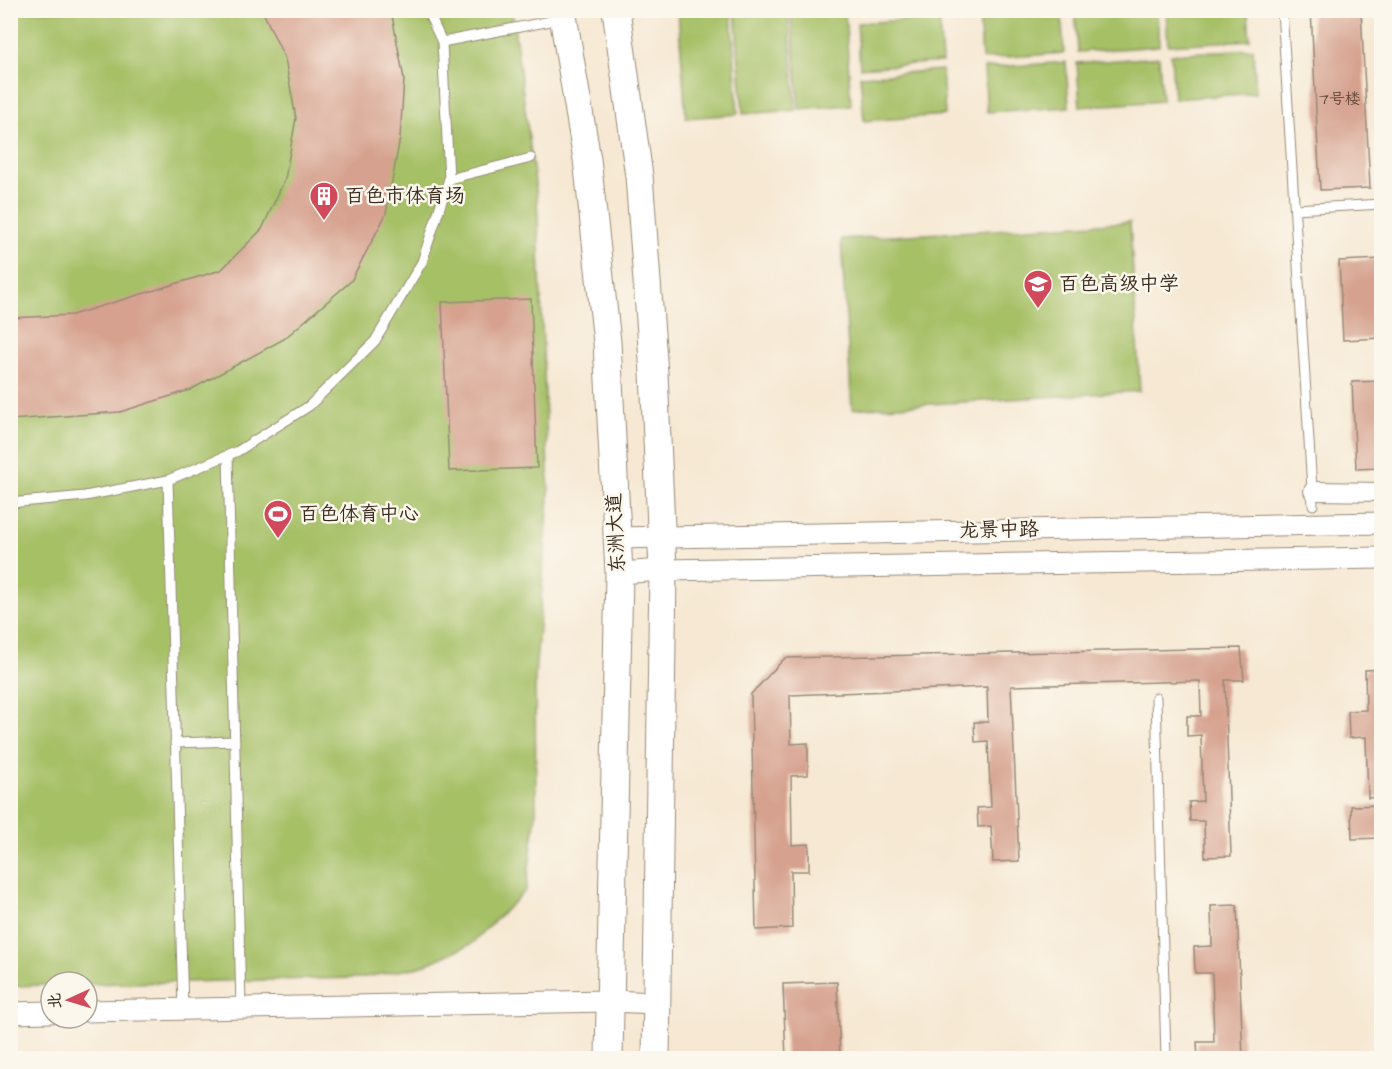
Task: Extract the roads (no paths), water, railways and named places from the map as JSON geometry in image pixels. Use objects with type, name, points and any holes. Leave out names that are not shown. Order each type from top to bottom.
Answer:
[{"type":"main road","points":[[616,10],[639,176],[654,373],[662,538],[656,1058]]},
{"type":"main road","name":"东洲大道","points":[[563,15],[587,159],[607,342],[619,573],[609,1059]]},
{"type":"street","points":[[1313,498],[1382,492]]},
{"type":"street","name":"龙景中路","points":[[616,538],[1382,523]]},
{"type":"street","name":"龙景中路","points":[[619,573],[663,570],[1382,558]]},
{"type":"street","points":[[99,1011],[610,1001],[657,1003]]},
{"type":"street","points":[[10,1013],[39,1012]]},
{"type":"street","points":[[643,1059],[656,1058]]},
{"type":"lane","points":[[10,503],[85,496],[168,480],[238,451],[309,406],[375,341],[422,262],[449,179],[442,42],[427,10]]},
{"type":"lane","points":[[1282,10],[1313,498]]},
{"type":"lane","points":[[442,42],[563,15]]},
{"type":"lane","points":[[449,179],[531,158]]},
{"type":"lane","points":[[1295,209],[1382,204]]},
{"type":"lane","points":[[228,455],[241,1008]]},
{"type":"lane","points":[[168,480],[183,1010]]},
{"type":"lane","points":[[1156,698],[1166,1059]]},
{"type":"lane","points":[[175,743],[235,741]]},
{"type":"place","name":"百色市体育场","points":[[324,222]]},
{"type":"place","name":"百色高级中学","points":[[1038,310]]},
{"type":"place","name":"百色体育中心","points":[[278,540]]}]
